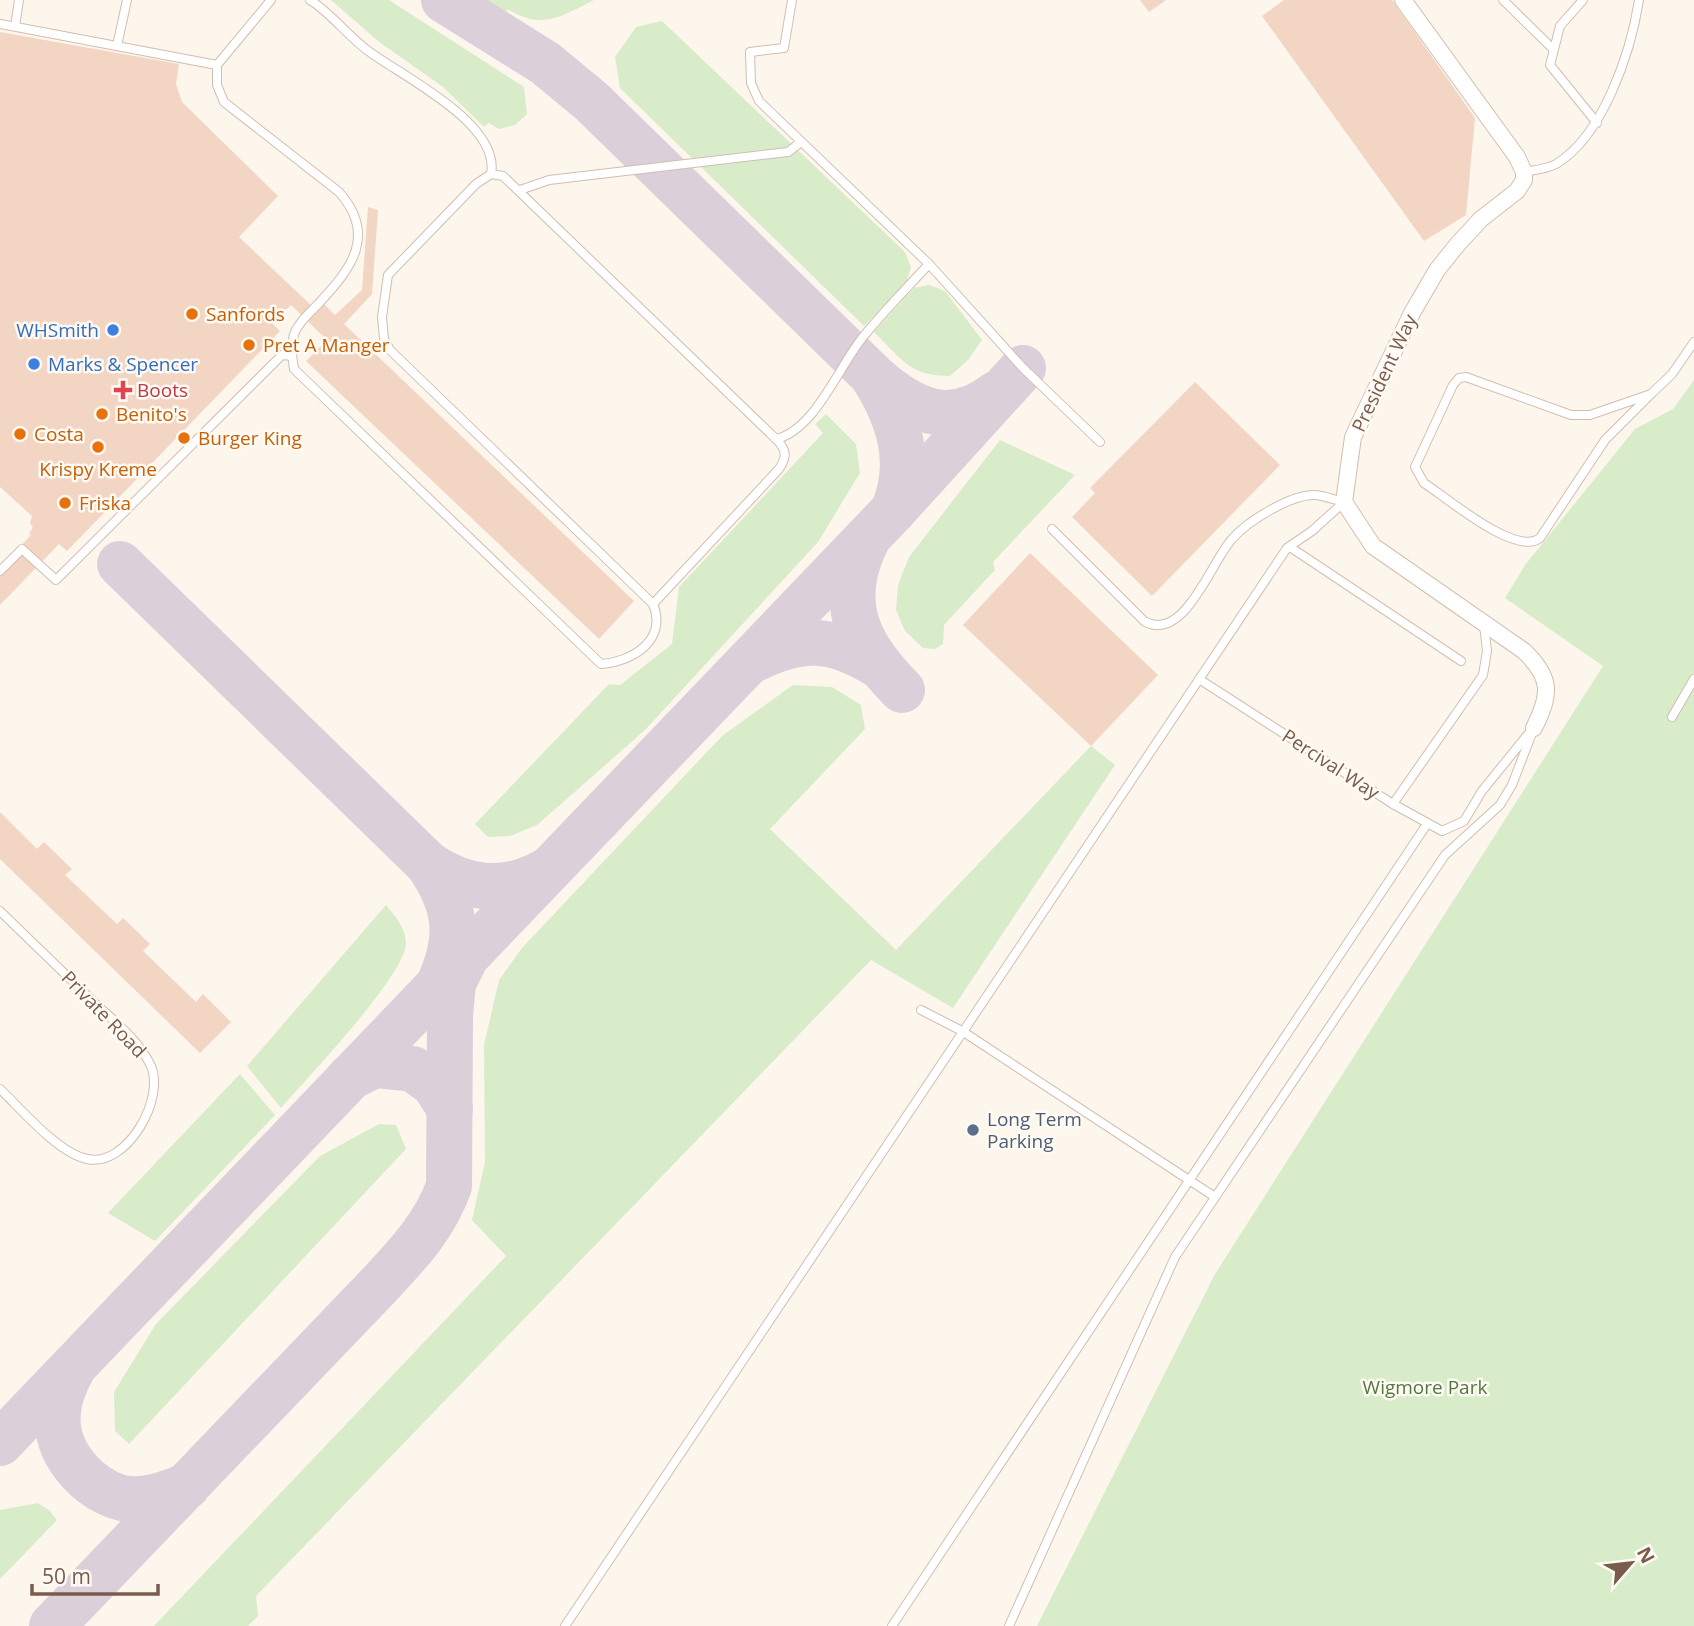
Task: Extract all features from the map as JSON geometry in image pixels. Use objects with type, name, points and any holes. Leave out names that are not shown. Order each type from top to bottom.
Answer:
[{"type":"street","points":[[1403,0],[1517,157],[1524,172]]},
{"type":"street","name":"President Way","points":[[1344,502],[1353,438],[1412,313],[1437,270],[1480,219],[1517,191],[1524,180],[1524,172]]},
{"type":"street","points":[[1344,502],[1373,546],[1524,651],[1544,676],[1547,691],[1544,707],[1534,728]]},
{"type":"lane","points":[[15,26],[19,0]]},
{"type":"lane","points":[[117,46],[127,0]]},
{"type":"lane","points":[[271,0],[217,65],[217,85],[224,102],[328,182],[355,214],[358,236],[354,258],[340,280],[301,322],[291,348],[294,369],[601,664],[634,657],[650,641],[657,626],[653,604],[390,350],[384,339],[382,317],[388,275],[449,210],[491,174],[491,155],[470,126],[442,99],[364,48],[310,0]]},
{"type":"lane","points":[[792,0],[784,48],[750,52],[751,83],[759,102],[929,264],[1014,359],[1100,442]]},
{"type":"lane","points":[[1503,0],[1553,49]]},
{"type":"lane","points":[[1583,0],[1560,26],[1550,65],[1597,123]]},
{"type":"lane","points":[[1524,172],[1553,166],[1569,154],[1597,123],[1634,28],[1639,0]]},
{"type":"lane","points":[[0,24],[217,65]]},
{"type":"lane","points":[[520,190],[549,180],[788,152],[801,142]]},
{"type":"lane","points":[[491,174],[507,178],[520,190],[784,447],[785,459],[779,470],[653,604]]},
{"type":"lane","points":[[776,439],[790,436],[835,383],[860,339],[929,264]]},
{"type":"lane","points":[[1651,394],[1590,415],[1571,415],[1466,377],[1459,378],[1415,467],[1417,474],[1424,483],[1501,535],[1516,543],[1535,542],[1605,440],[1672,374],[1694,342]]},
{"type":"lane","points":[[0,571],[22,550],[56,580],[282,355],[292,356]]},
{"type":"lane","points":[[1052,529],[1153,627],[1162,626],[1185,610],[1203,587],[1231,539],[1249,523],[1266,512],[1312,495],[1344,502]]},
{"type":"lane","points":[[565,1626],[1199,678],[1290,547],[1344,502]]},
{"type":"lane","points":[[1290,547],[1461,661]]},
{"type":"lane","name":"Percival Way","points":[[1199,678],[1393,804],[1483,675],[1487,651],[1484,624]]},
{"type":"lane","points":[[1672,717],[1694,679]]},
{"type":"lane","points":[[1393,804],[1442,831],[1464,821],[1482,791],[1534,728]]},
{"type":"lane","points":[[1009,1626],[1175,1256],[1445,855],[1500,805],[1512,785],[1534,728]]},
{"type":"lane","points":[[891,1626],[1427,824]]},
{"type":"lane","name":"Private Road","points":[[0,911],[130,1037],[150,1062],[156,1085],[151,1107],[138,1128],[114,1155],[97,1160],[77,1156],[57,1142],[0,1089]]},
{"type":"lane","points":[[921,1010],[962,1031],[1215,1197]]},
{"type":"green space","points":[[331,0],[389,0],[524,87],[527,114],[515,125],[499,129],[489,123],[484,127],[443,87],[378,41]]},
{"type":"green space","points":[[484,0],[594,0],[562,16],[542,20],[520,16],[508,9],[505,14]]},
{"type":"green space","points":[[662,21],[905,252],[911,267],[907,281],[864,326],[620,88],[615,57],[636,27]]},
{"type":"green space","points":[[929,285],[945,291],[982,340],[968,360],[950,376],[915,369],[874,332],[914,288]]},
{"type":"green space","name":"Wigmore Park","points":[[1694,380],[1694,1626],[1037,1626],[1215,1274],[1603,666],[1505,598],[1525,565],[1635,429],[1673,409]]},
{"type":"green space","points":[[826,414],[856,444],[860,473],[818,542],[645,730],[537,825],[510,836],[488,837],[475,824],[609,684],[620,685],[672,644],[679,587],[823,433],[815,424]]},
{"type":"green space","points":[[1000,440],[1075,475],[993,562],[995,570],[944,625],[943,644],[935,649],[923,648],[905,631],[896,610],[898,585],[909,557]]},
{"type":"green space","points":[[793,685],[832,687],[861,705],[865,729],[770,829],[896,950],[1091,746],[1115,765],[953,1008],[871,960],[256,1596],[258,1616],[248,1626],[154,1626],[506,1256],[472,1220],[485,1162],[484,1045],[499,980],[522,948],[722,736]]},
{"type":"green space","points":[[386,905],[404,931],[406,942],[402,957],[374,1001],[281,1108],[247,1066]]},
{"type":"green space","points":[[240,1074],[275,1115],[155,1241],[108,1213]]},
{"type":"green space","points":[[379,1124],[396,1125],[406,1149],[129,1444],[115,1431],[114,1392],[156,1324],[320,1156]]},
{"type":"green space","points":[[38,1503],[49,1510],[57,1520],[0,1579],[0,1510]]},
{"type":"building","points":[[1140,0],[1166,0],[1149,12]]},
{"type":"building","points":[[1284,0],[1392,0],[1475,118],[1466,215],[1424,241],[1262,16]]},
{"type":"building","points":[[0,32],[179,64],[176,84],[182,102],[278,196],[239,237],[315,309],[322,302],[335,315],[362,290],[368,207],[378,210],[372,294],[344,324],[634,601],[599,639],[306,361],[327,340],[291,305],[272,323],[280,331],[67,551],[59,544],[0,605],[0,568],[31,535],[29,533],[33,528],[30,523],[32,516],[0,487]]},
{"type":"building","points":[[1195,382],[1280,465],[1152,596],[1072,517],[1095,493],[1090,488]]},
{"type":"building","points":[[1030,553],[1158,675],[1091,746],[963,625]]},
{"type":"building","points":[[0,812],[37,849],[44,842],[72,869],[65,875],[117,924],[123,918],[150,944],[143,951],[196,1002],[203,994],[231,1022],[200,1053],[0,859]]},
{"type":"taxiway","points":[[444,0],[545,63],[591,101],[872,375],[890,407],[903,458],[899,493],[893,511]]},
{"type":"taxiway","points":[[0,1443],[893,511],[1023,368]]},
{"type":"taxiway","points":[[874,377],[903,399],[932,411],[963,411],[996,394]]},
{"type":"taxiway","points":[[867,540],[853,583],[856,621],[873,656],[902,690]]},
{"type":"taxiway","points":[[120,564],[428,864],[457,879],[486,886],[516,883],[546,871]]},
{"type":"taxiway","points":[[753,660],[786,647],[816,643],[845,649],[876,664]]},
{"type":"taxiway","points":[[428,864],[444,893],[452,921],[450,950],[440,982]]},
{"type":"taxiway","points":[[52,1626],[382,1282],[429,1226],[449,1186],[450,1015],[453,983],[464,961]]},
{"type":"taxiway","points":[[350,1077],[375,1065],[413,1069],[434,1084],[450,1109]]},
{"type":"taxiway","points":[[72,1370],[60,1399],[58,1427],[66,1453],[86,1478],[106,1492],[129,1499],[152,1498],[187,1486]]},
{"type":"place","name":"Sanfords","points":[[192,314]]},
{"type":"place","name":"WHSmith","points":[[113,330]]},
{"type":"place","name":"Pret A Manger","points":[[249,345]]},
{"type":"place","name":"Marks & Spencer","points":[[34,364]]},
{"type":"place","name":"Boots","points":[[123,390]]},
{"type":"place","name":"Benito's","points":[[102,414]]},
{"type":"place","name":"Costa","points":[[20,434]]},
{"type":"place","name":"Burger King","points":[[184,438]]},
{"type":"place","name":"Krispy Kreme","points":[[98,447]]},
{"type":"place","name":"Friska","points":[[65,503]]},
{"type":"place","name":"Long Term Parking","points":[[973,1130]]}]
